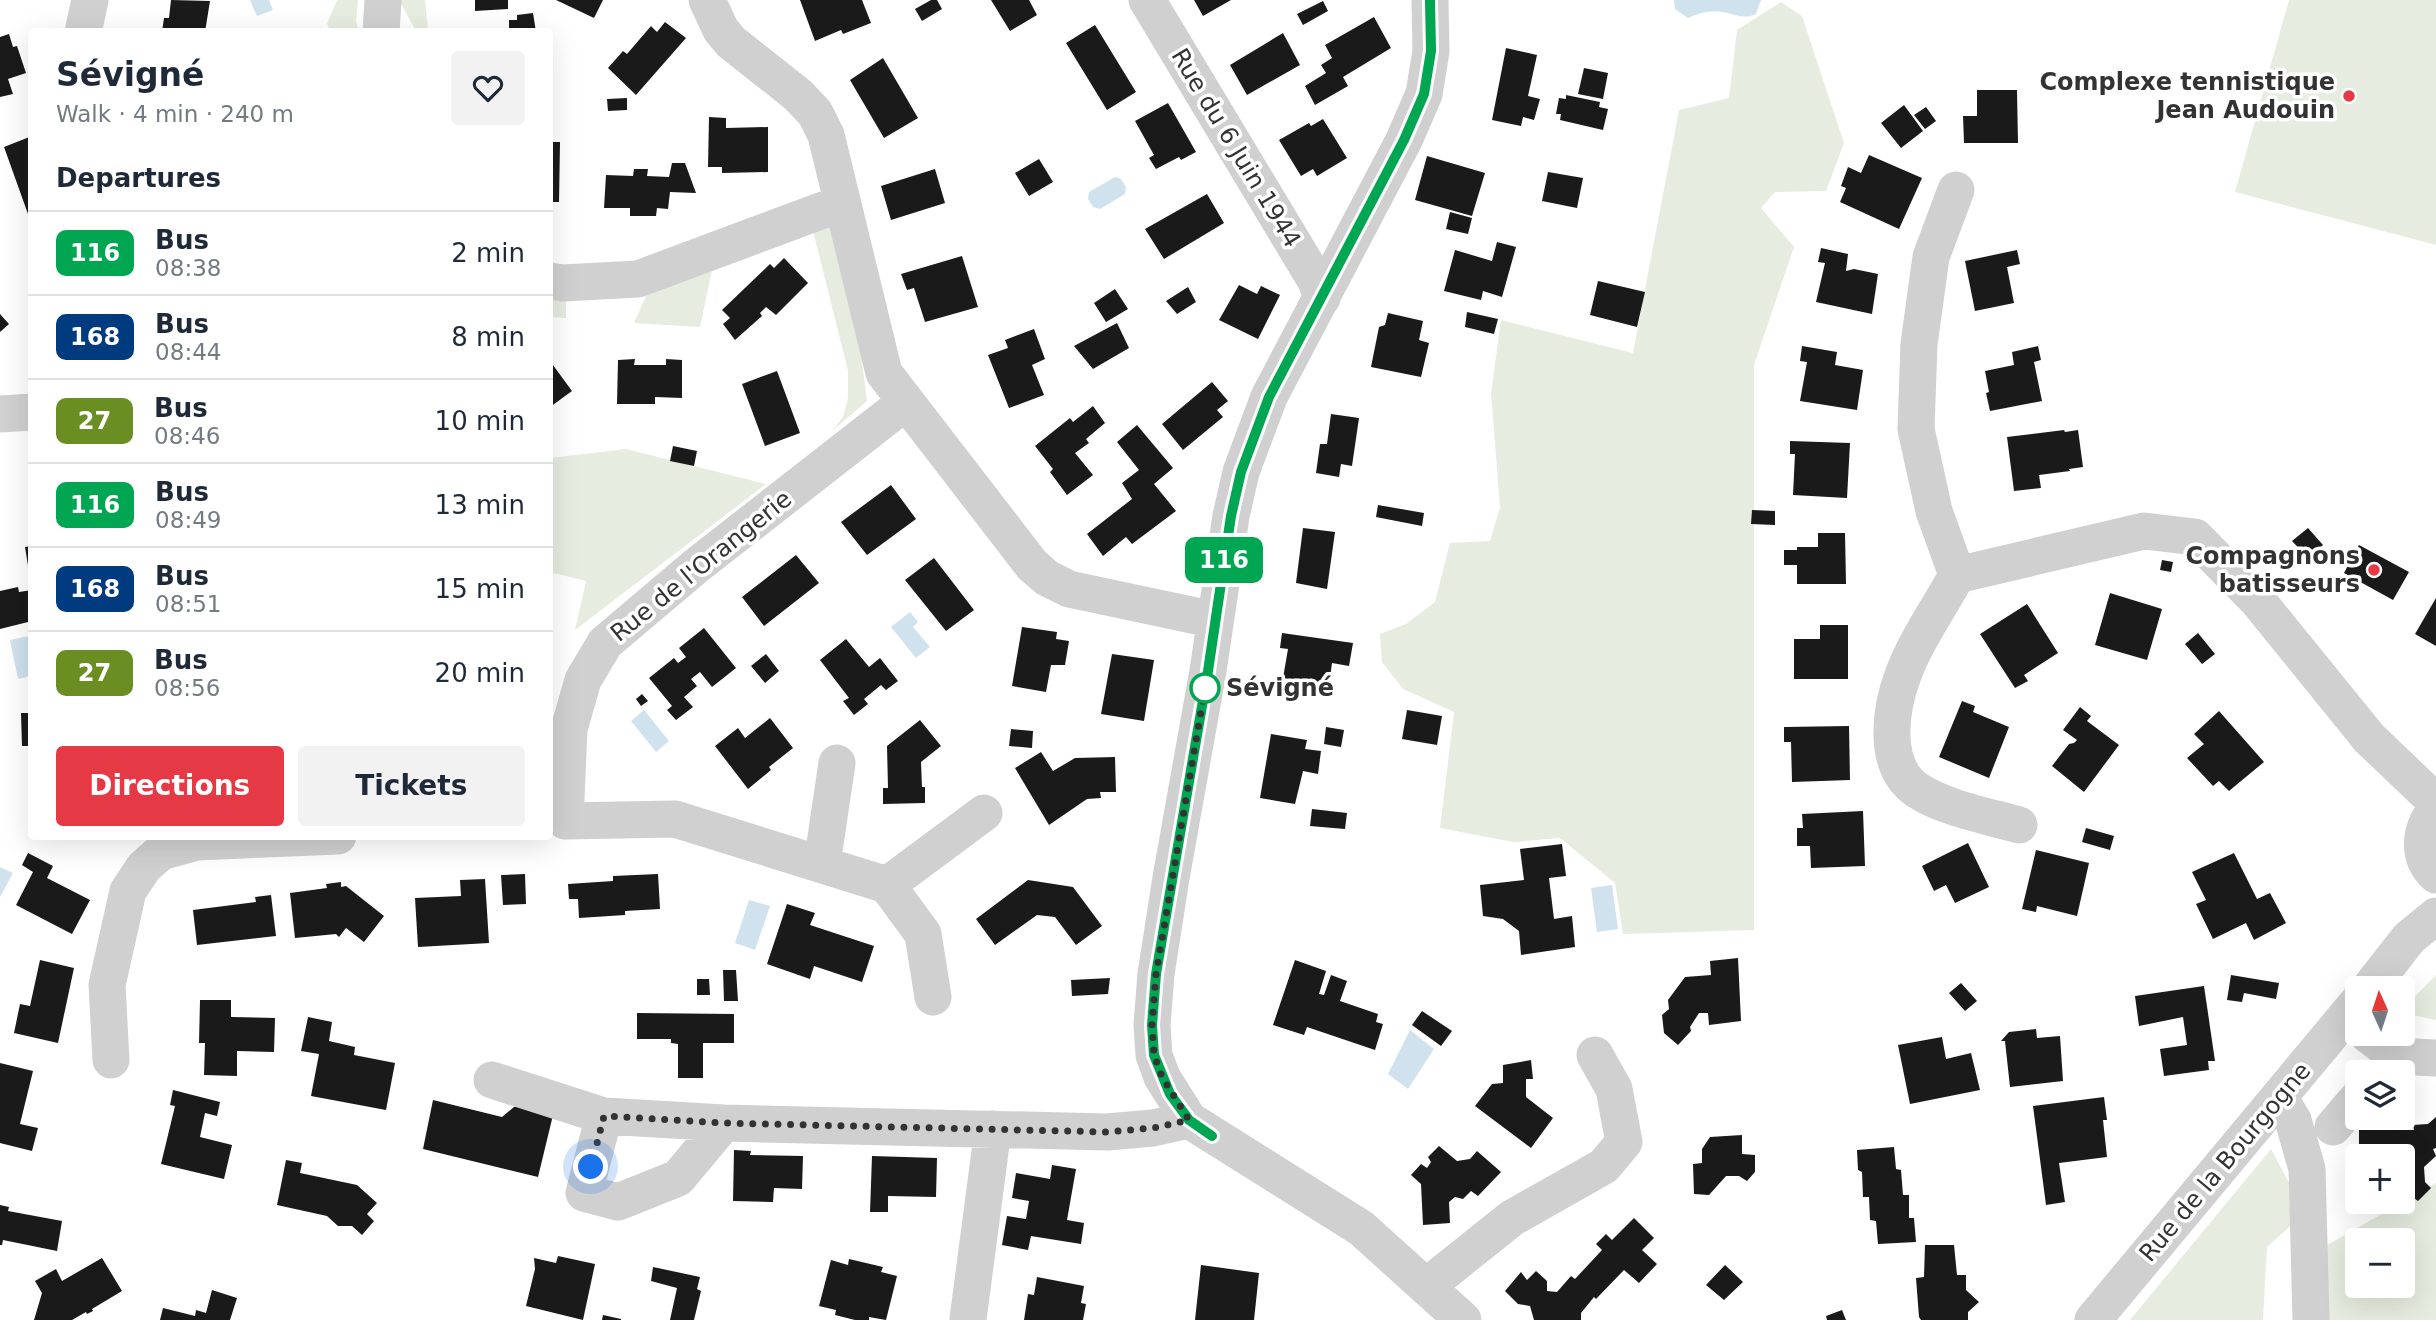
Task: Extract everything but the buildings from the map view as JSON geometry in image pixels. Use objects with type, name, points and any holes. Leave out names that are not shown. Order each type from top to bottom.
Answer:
[{"type":"street","points":[[84,28],[90,0]]},
{"type":"street","points":[[381,28],[383,0]]},
{"type":"street","points":[[707,0],[721,30],[731,42],[798,95],[815,114],[826,135],[884,373],[1032,565],[1047,578],[1069,589],[1215,620]]},
{"type":"street","name":"Rue du 6 Juin 1944","points":[[1147,0],[1315,281],[1322,298]]},
{"type":"street","points":[[1430,0],[1431,51],[1424,94],[1404,140],[1269,397],[1249,445],[1231,516],[1158,960],[1152,1025],[1154,1055],[1162,1077],[1200,1128],[1361,1228],[1463,1320]]},
{"type":"street","points":[[1956,190],[1931,257],[1919,344],[1916,429],[1934,511],[1957,575]]},
{"type":"street","points":[[553,281],[638,279],[842,203]]},
{"type":"street","name":"Rue de l'Orangerie","points":[[887,885],[675,819],[557,822],[569,729],[583,680],[605,643],[696,566],[906,402]]},
{"type":"street","points":[[0,414],[28,412]]},
{"type":"street","points":[[2019,825],[1936,800],[1916,789],[1900,774],[1894,753],[1894,715],[1903,674],[1957,575],[2144,531],[2195,537],[2258,601],[2369,738],[2436,802]]},
{"type":"street","points":[[822,864],[837,763]]},
{"type":"street","points":[[2434,874],[2426,863],[2422,843],[2428,820],[2436,809]]},
{"type":"street","points":[[933,998],[923,934],[887,885],[984,813]]},
{"type":"street","points":[[111,1060],[107,985],[128,891],[144,867],[161,852],[197,842],[244,840]]},
{"type":"street","name":"Rue de la Bourgogne","points":[[2396,976],[2423,927],[2434,874]]},
{"type":"street","name":"Rue de la Bourgogne","points":[[2093,1320],[2279,1097],[2345,1046]]},
{"type":"street","points":[[2409,1046],[2436,1058]]},
{"type":"street","points":[[1427,1286],[1512,1218],[1604,1167],[1624,1142],[1614,1089],[1595,1055]]},
{"type":"street","points":[[492,1080],[604,1116],[724,1123],[1107,1132],[1200,1128]]},
{"type":"street","points":[[2279,1097],[2293,1120],[2307,1169],[2311,1320]]},
{"type":"street","points":[[2333,1127],[2345,1114]]},
{"type":"street","points":[[604,1116],[584,1193],[618,1202],[678,1178],[724,1123]]},
{"type":"street","points":[[968,1319],[993,1129]]},
{"type":"shaded area","points":[[337,0],[358,0],[358,28],[329,28],[327,24]]},
{"type":"shaded area","points":[[399,0],[425,0],[428,28],[414,28]]},
{"type":"shaded area","name":"Complexe tennistique Jean Audouin","points":[[2289,0],[2436,0],[2436,245],[2235,192]]},
{"type":"shaded area","points":[[1781,2],[1802,16],[1844,143],[1826,191],[1775,192],[1761,208],[1794,247],[1754,365],[1754,930],[1623,934],[1615,883],[1560,838],[1513,842],[1440,828],[1454,712],[1403,689],[1382,662],[1380,634],[1406,624],[1435,602],[1450,543],[1490,541],[1500,507],[1491,393],[1501,320],[1633,353],[1679,110],[1729,98],[1737,30]]},
{"type":"shaded area","points":[[831,222],[859,339],[867,401],[832,431],[843,417],[848,398],[848,371],[813,231]]},
{"type":"shaded area","points":[[713,266],[700,327],[634,323],[651,285]]},
{"type":"shaded area","points":[[553,290],[566,295],[566,318],[553,317]]},
{"type":"shaded area","points":[[626,449],[766,484],[575,630],[586,581],[553,573],[553,458]]},
{"type":"shaded area","points":[[2436,975],[2436,1020],[2415,1016],[2415,997]]},
{"type":"shaded area","points":[[2271,1149],[2305,1213],[2267,1247],[2263,1320],[2130,1320]]},
{"type":"shaded area","points":[[2436,1183],[2436,1320],[2323,1320],[2322,1248],[2345,1235],[2345,1298],[2415,1298],[2415,1228],[2357,1228],[2382,1214],[2415,1214],[2415,1195]]},
{"type":"water","points":[[250,0],[269,0],[273,10],[257,16]]},
{"type":"water","points":[[1674,0],[1761,0],[1756,14],[1751,16],[1714,11],[1688,18],[1675,9]]},
{"type":"water","points":[[1115,177],[1121,179],[1126,187],[1125,194],[1100,209],[1093,207],[1088,199],[1089,192]]},
{"type":"water","points":[[910,612],[918,622],[913,627],[930,647],[916,658],[891,627]]},
{"type":"water","points":[[28,636],[28,677],[18,679],[10,640]]},
{"type":"water","points":[[644,710],[669,741],[656,752],[631,721]]},
{"type":"water","points":[[0,867],[13,873],[0,897]]},
{"type":"water","points":[[1612,885],[1618,929],[1597,932],[1591,888]]},
{"type":"water","points":[[749,900],[770,906],[755,950],[735,943]]},
{"type":"water","points":[[1410,1030],[1434,1049],[1408,1089],[1388,1074]]},
{"type":"bus line","name":"116","points":[[1212,1136],[1189,1120],[1170,1094],[1154,1055],[1152,1025],[1156,974],[1208,671],[1231,516],[1241,472],[1259,418],[1404,140],[1424,94],[1431,51],[1430,0]]},
{"type":"place","name":"Complexe tennistique Jean Audouin","points":[[2349,96]]},
{"type":"place","name":"Compagnons batisseurs","points":[[2374,570]]},
{"type":"place","name":"Sévigné","points":[[1205,688]]},
{"type":"route","points":[[591,1167],[604,1116],[724,1123],[1107,1132],[1153,1128],[1189,1120],[1170,1094],[1162,1077],[1154,1055],[1152,1025],[1156,974],[1205,688]]}]
